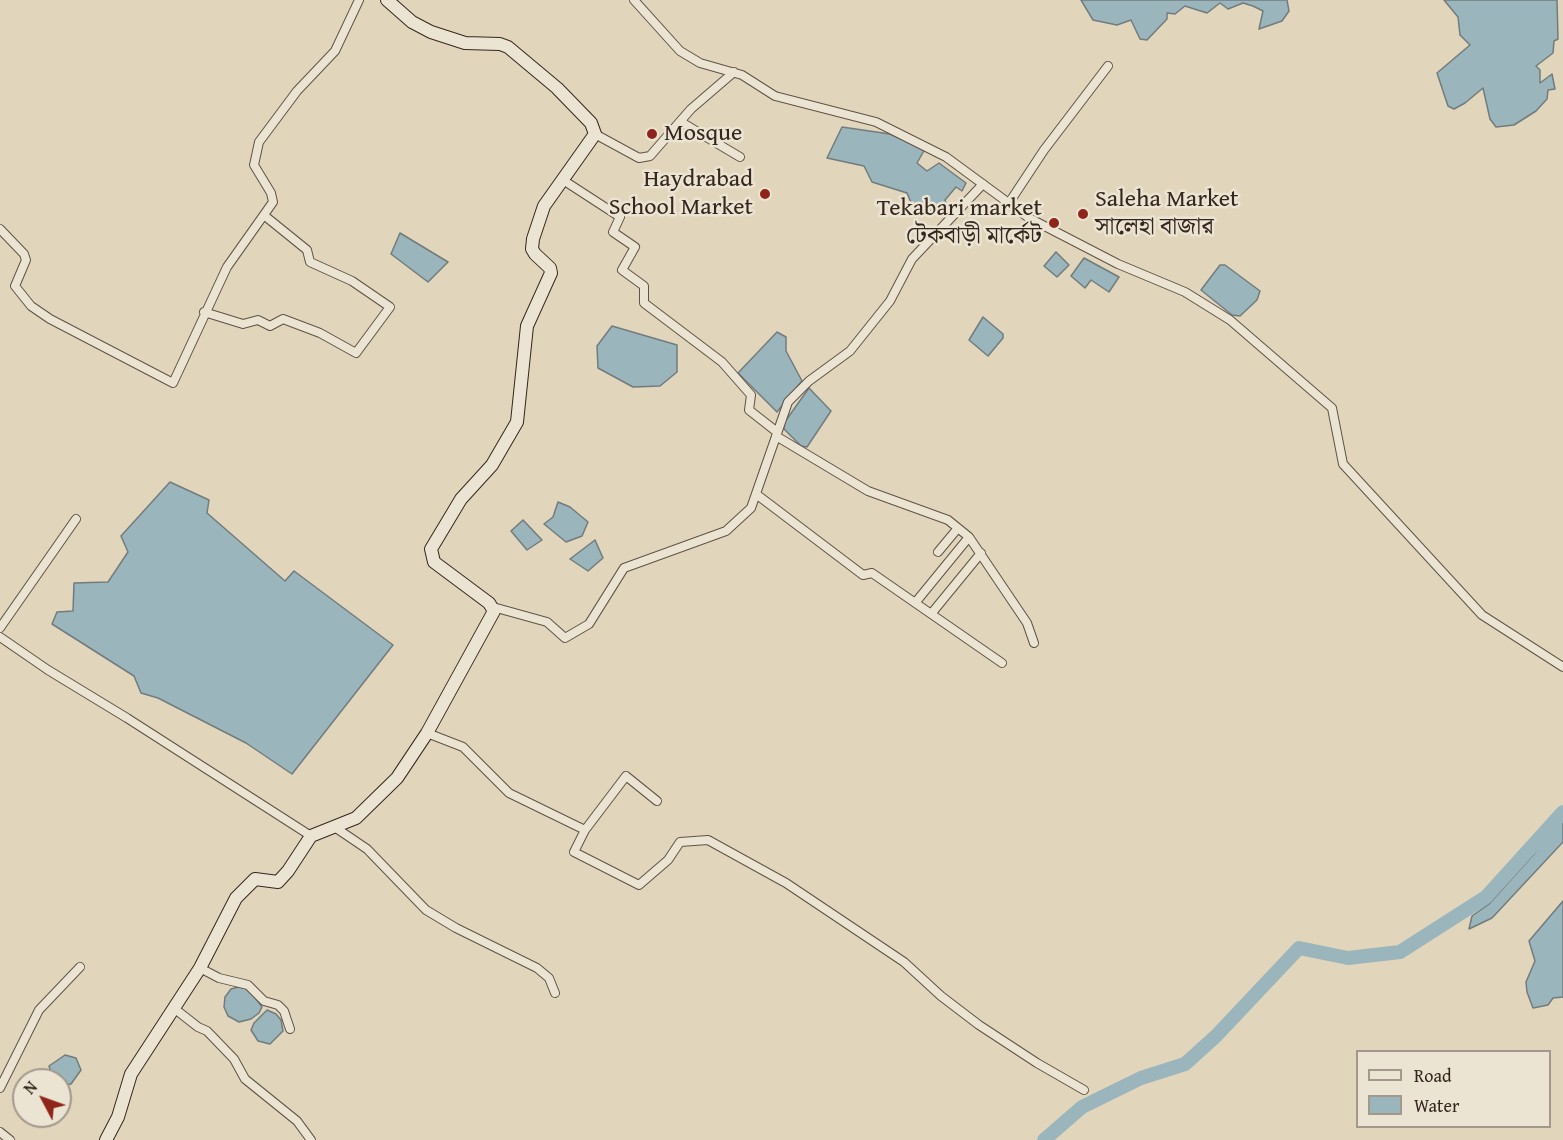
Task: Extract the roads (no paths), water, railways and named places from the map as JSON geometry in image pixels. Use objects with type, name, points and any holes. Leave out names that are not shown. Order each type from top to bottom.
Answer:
[{"type":"street","points":[[0,229],[24,254],[26,260],[15,286],[31,306],[50,319],[173,383],[204,312],[227,267],[273,202],[271,193],[254,165],[259,142],[297,91],[335,51],[359,0]]},
{"type":"street","points":[[374,0],[387,0],[412,22],[431,32],[465,43],[500,44],[508,47],[564,95],[591,123],[595,134],[639,158],[650,156],[719,82],[734,72]]},
{"type":"street","points":[[634,0],[680,51],[700,63],[734,72],[775,96],[876,122],[946,157],[1029,218],[1118,264],[1185,292],[1230,320],[1332,408],[1343,464],[1482,615],[1563,667]]},
{"type":"street","points":[[1009,203],[1044,150],[1108,66]]},
{"type":"street","points":[[681,122],[740,158]]},
{"type":"street","points":[[595,134],[544,206],[533,239],[532,249],[550,268],[551,273],[527,326],[517,422],[496,460],[461,499],[431,549],[434,562],[493,607],[547,622],[565,638],[589,624],[624,568],[726,531],[751,508],[788,402],[809,381],[850,351],[890,301],[912,259],[983,184]]},
{"type":"street","points":[[563,180],[620,217],[613,232],[635,247],[622,270],[644,286],[644,303],[722,362],[751,395],[749,410],[776,434],[868,491],[948,520],[958,528],[969,537],[981,553],[1027,623],[1034,643]]},
{"type":"street","points":[[204,312],[243,324],[258,320],[270,326],[283,319],[320,333],[356,353],[390,307],[352,281],[310,262],[307,250],[265,216]]},
{"type":"street","points":[[756,494],[862,575],[872,573],[1002,663]]},
{"type":"street","points":[[0,628],[76,519]]},
{"type":"street","points":[[938,552],[958,528]]},
{"type":"street","points":[[915,603],[969,537]]},
{"type":"street","points":[[931,614],[981,553]]},
{"type":"street","points":[[106,1140],[118,1117],[130,1074],[175,1010],[200,968],[236,898],[247,884],[261,878],[278,882],[311,836],[336,828],[356,818],[397,778],[427,733],[492,615],[493,607]]},
{"type":"street","points":[[0,637],[48,670],[311,836]]},
{"type":"street","points":[[427,733],[463,747],[509,793],[585,830]]},
{"type":"street","points":[[657,801],[626,776],[585,830],[574,852],[639,885],[668,860],[680,842],[708,840],[786,883],[904,962],[940,996],[980,1025],[1037,1064],[1084,1090]]},
{"type":"street","points":[[336,828],[367,849],[426,910],[456,928],[537,968],[549,978],[555,993]]},
{"type":"street","points":[[0,1088],[39,1010],[80,967]]},
{"type":"street","points":[[200,968],[219,978],[248,986],[264,1001],[278,1005],[284,1011],[290,1029]]},
{"type":"street","points":[[175,1010],[198,1027],[207,1030],[234,1059],[245,1079],[297,1122],[311,1140]]},
{"type":"street","points":[[0,1132],[10,1140]]},
{"type":"water","points":[[1081,0],[1287,0],[1289,11],[1282,21],[1259,29],[1263,11],[1253,6],[1243,3],[1228,9],[1220,3],[1207,13],[1185,6],[1175,14],[1167,13],[1167,19],[1147,40],[1140,39],[1131,20],[1117,25],[1093,20]]},
{"type":"water","points":[[1444,0],[1557,0],[1558,39],[1554,41],[1553,53],[1536,66],[1540,70],[1540,83],[1552,74],[1555,89],[1548,90],[1547,99],[1536,111],[1514,125],[1496,127],[1490,119],[1483,88],[1454,109],[1448,106],[1437,73],[1470,45],[1460,35],[1458,17]]},
{"type":"water","points":[[842,127],[890,134],[925,149],[917,163],[927,171],[939,163],[966,183],[962,191],[956,187],[945,200],[949,215],[913,207],[907,193],[872,182],[864,166],[827,158]]},
{"type":"water","points":[[400,233],[448,262],[428,282],[391,254]]},
{"type":"water","points":[[1056,252],[1069,265],[1057,277],[1044,266]]},
{"type":"water","points":[[1084,258],[1119,277],[1109,292],[1091,280],[1085,288],[1071,276]]},
{"type":"water","points":[[1220,265],[1225,265],[1260,291],[1257,300],[1240,316],[1232,315],[1201,290]]},
{"type":"water","points":[[983,317],[1003,334],[1003,338],[988,356],[969,340]]},
{"type":"water","points":[[612,326],[677,345],[677,372],[660,386],[633,387],[598,368],[597,346]]},
{"type":"water","points":[[777,332],[786,337],[786,351],[802,381],[777,412],[738,373]]},
{"type":"water","points":[[809,388],[831,411],[807,447],[801,446],[784,429],[784,423]]},
{"type":"water","points":[[170,482],[209,500],[207,513],[285,581],[294,571],[393,645],[292,774],[246,743],[158,698],[141,693],[134,676],[52,624],[57,612],[73,611],[74,583],[108,582],[128,552],[121,536]]},
{"type":"water","points":[[558,502],[570,507],[588,522],[582,536],[566,542],[544,524],[553,517]]},
{"type":"water","points":[[523,520],[542,540],[527,550],[511,531]]},
{"type":"water","points":[[595,540],[603,558],[588,571],[570,559]]},
{"type":"water","points":[[1563,815],[1563,842],[1492,918],[1469,929],[1472,916],[1489,904],[1534,854],[1554,824]]},
{"type":"water","points":[[1563,901],[1563,997],[1553,998],[1548,1005],[1533,1008],[1526,982],[1535,961],[1529,941]]},
{"type":"water","points":[[238,987],[249,989],[262,1007],[259,1013],[251,1019],[239,1022],[228,1016],[224,1007],[225,997],[231,989]]},
{"type":"water","points":[[267,1010],[276,1014],[281,1020],[283,1031],[270,1044],[258,1041],[251,1030],[254,1023]]},
{"type":"water","points":[[65,1055],[76,1058],[81,1070],[72,1083],[72,1068],[50,1068],[49,1066]]},
{"type":"waterway","points":[[1044,1140],[1082,1107],[1141,1078],[1185,1064],[1216,1036],[1299,948],[1348,958],[1400,952],[1486,897],[1563,812]]},
{"type":"place","name":"Mosque","points":[[652,134]]},
{"type":"place","name":"Haydrabad School Market","points":[[765,194]]},
{"type":"place","name":"Saleha Market সালেহা বাজার","points":[[1083,214]]},
{"type":"place","name":"Tekabari market টেকবাড়ী মার্কেট","points":[[1054,223]]}]
